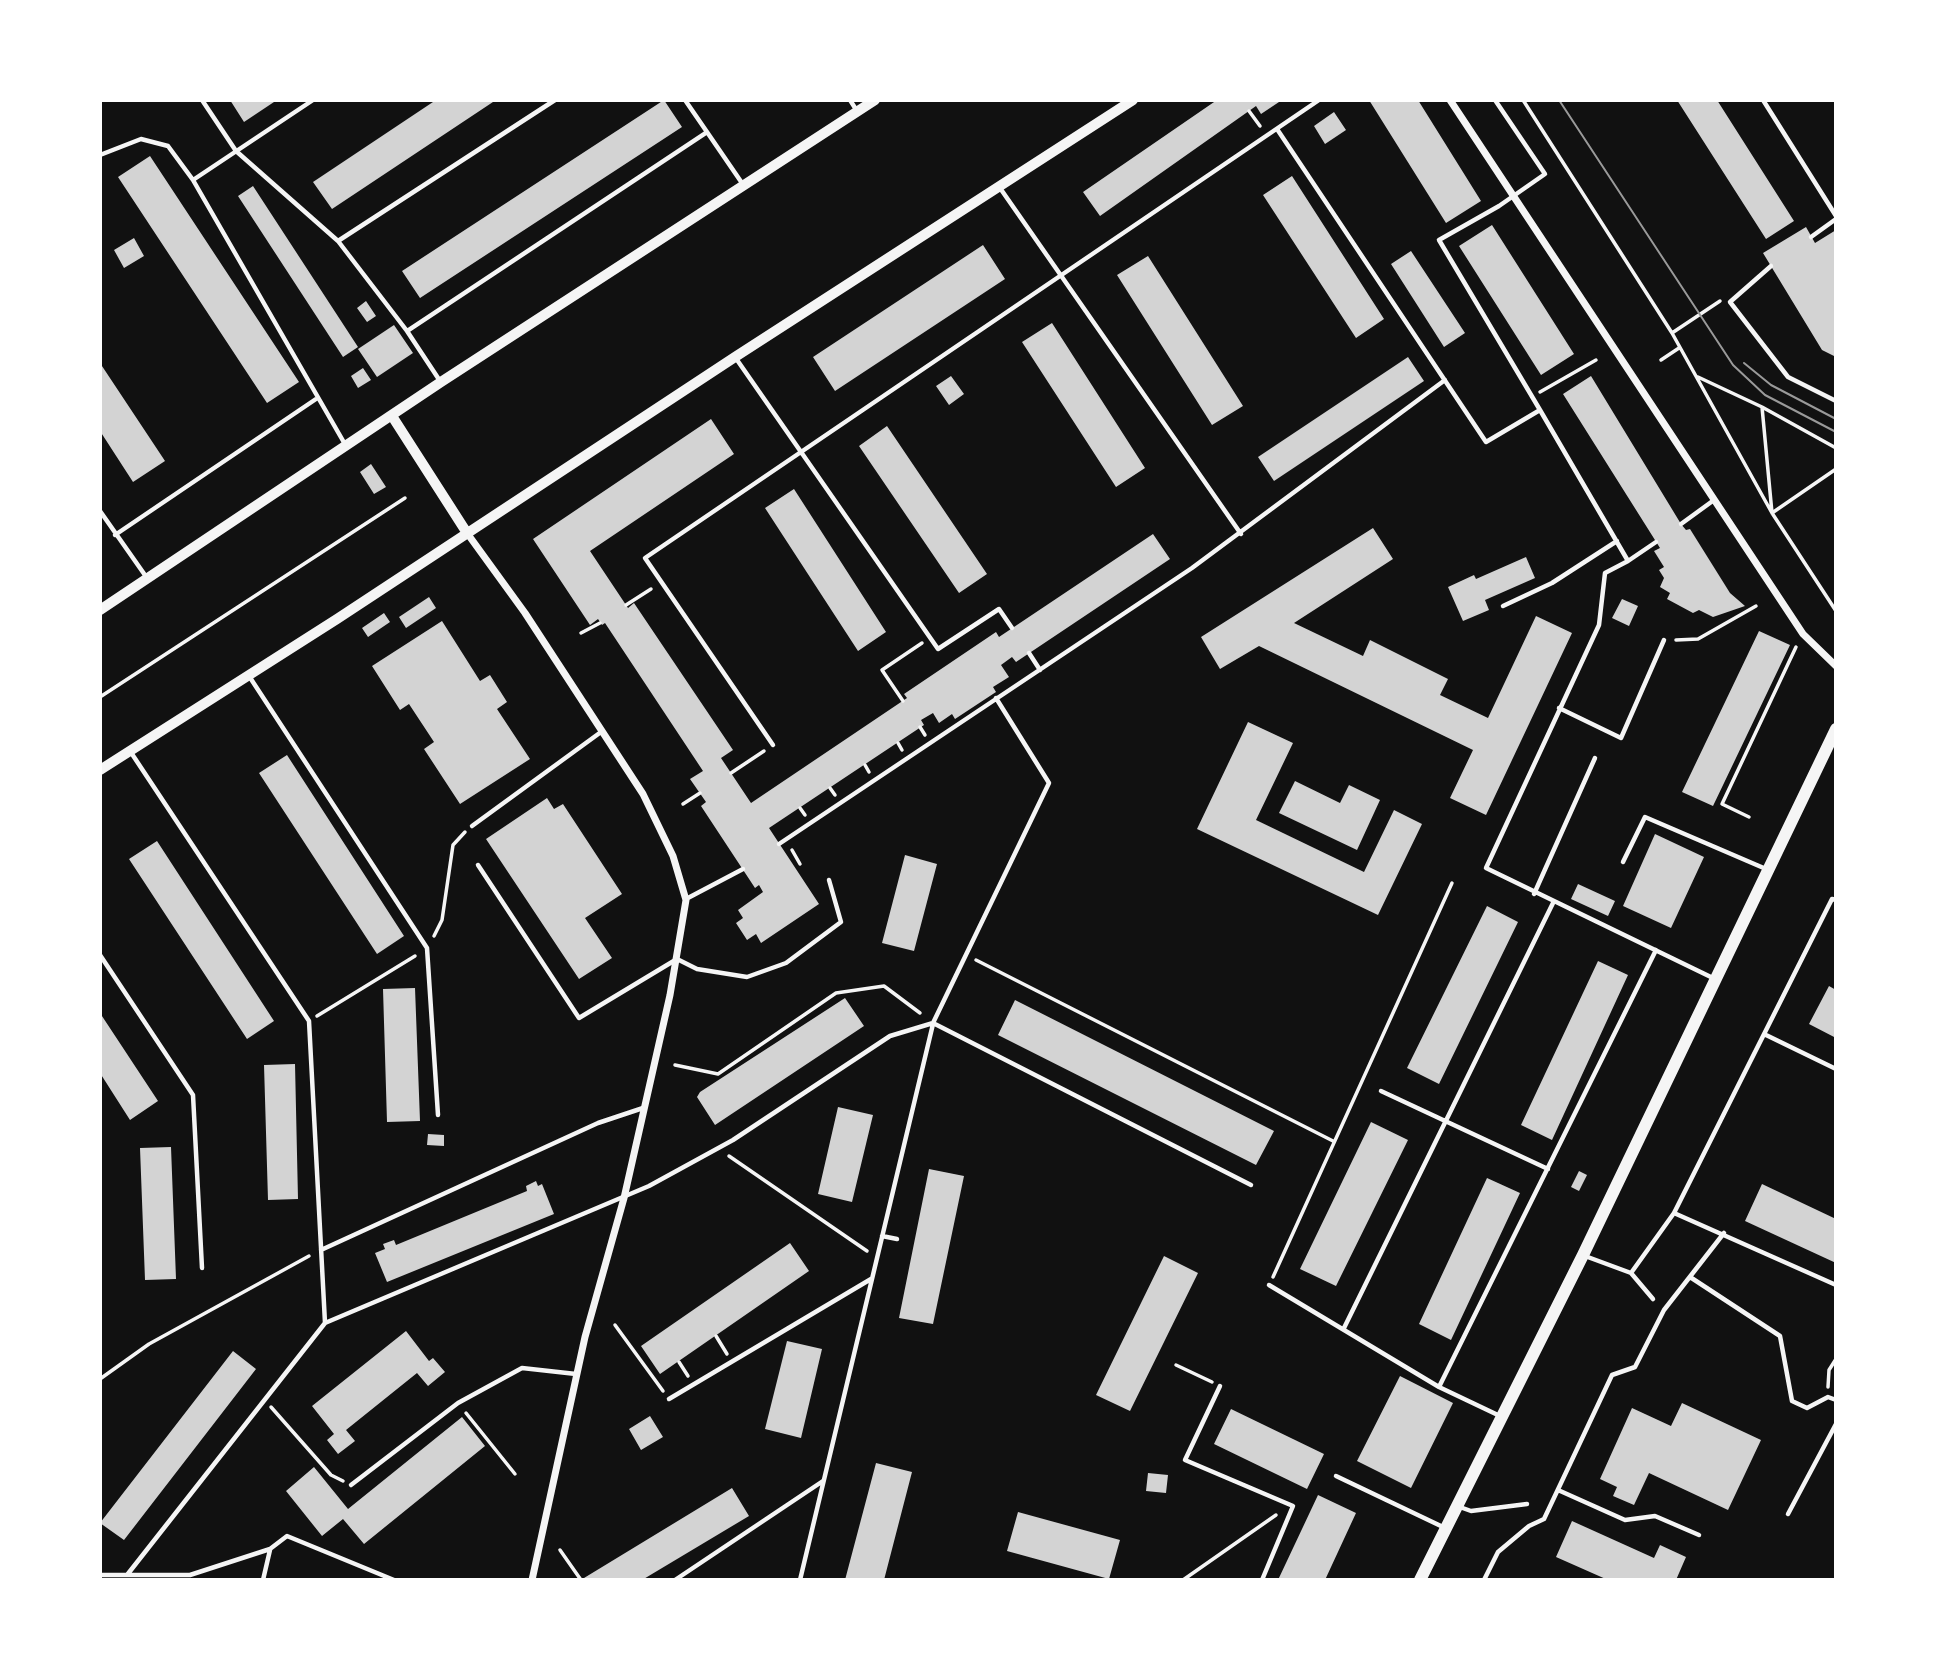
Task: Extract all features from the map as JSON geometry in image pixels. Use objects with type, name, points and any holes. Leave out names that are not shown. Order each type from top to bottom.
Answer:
[{"type":"main road","points":[[1420,1580],[1583,1255],[1836,729]]},
{"type":"street","points":[[100,610],[441,382],[875,100]]},
{"type":"street","points":[[100,770],[1133,100]]},
{"type":"street","points":[[1450,100],[1803,634],[1836,666]]},
{"type":"street","points":[[391,416],[467,533],[525,612],[659,821],[686,900],[677,959],[624,1198],[576,1374],[532,1580]]},
{"type":"lane","points":[[202,100],[236,151],[338,241],[407,331],[441,382]]},
{"type":"lane","points":[[193,180],[313,100]]},
{"type":"lane","points":[[338,241],[555,100]]},
{"type":"lane","points":[[685,100],[744,187]]},
{"type":"lane","points":[[850,100],[857,111]]},
{"type":"lane","points":[[773,745],[645,558],[1319,100]]},
{"type":"lane","points":[[1495,100],[1545,174],[1439,240],[1628,561]]},
{"type":"lane","points":[[1763,100],[1836,218],[1811,237]]},
{"type":"lane","points":[[1277,128],[1486,442],[1540,410]]},
{"type":"lane","points":[[407,331],[707,132]]},
{"type":"lane","points":[[100,155],[141,139],[168,146],[193,180],[316,399],[346,447]]},
{"type":"lane","points":[[1000,188],[1241,534]]},
{"type":"lane","points":[[1771,266],[1730,302],[1788,377],[1836,401]]},
{"type":"lane","points":[[735,356],[937,649],[999,609],[1012,628]]},
{"type":"lane","points":[[779,844],[1241,534],[1445,380]]},
{"type":"lane","points":[[115,535],[316,399]]},
{"type":"lane","points":[[1681,524],[1714,500]]},
{"type":"lane","points":[[100,511],[148,579]]},
{"type":"lane","points":[[1503,606],[1552,583],[1617,541]]},
{"type":"lane","points":[[1656,541],[1605,573],[1599,625],[1486,868],[1534,894],[1715,980]]},
{"type":"lane","points":[[1559,708],[1621,738],[1664,640]]},
{"type":"lane","points":[[1029,653],[1040,670]]},
{"type":"lane","points":[[248,675],[427,948],[438,1115]]},
{"type":"lane","points":[[800,1580],[933,1023],[964,954],[1049,783],[996,698]]},
{"type":"lane","points":[[472,826],[601,732]]},
{"type":"lane","points":[[130,751],[309,1021],[325,1323]]},
{"type":"lane","points":[[1534,894],[1595,758]]},
{"type":"lane","points":[[1623,862],[1645,817],[1770,870]]},
{"type":"lane","points":[[478,865],[579,1018],[677,959],[697,969],[747,977],[786,963],[841,922],[830,880]]},
{"type":"lane","points":[[686,900],[743,869]]},
{"type":"lane","points":[[1631,1273],[1674,1213],[1766,1035],[1832,899],[1836,900]]},
{"type":"lane","points":[[1344,1328],[1553,903]]},
{"type":"lane","points":[[1439,1387],[1656,950]]},
{"type":"lane","points":[[100,955],[193,1095],[202,1268]]},
{"type":"lane","points":[[123,1577],[325,1323],[624,1198],[719,1148],[890,1036],[933,1023],[1251,1185]]},
{"type":"lane","points":[[1766,1035],[1836,1069]]},
{"type":"lane","points":[[1381,1091],[1548,1168]]},
{"type":"lane","points":[[321,1250],[598,1122],[643,1108]]},
{"type":"lane","points":[[1674,1213],[1836,1285]]},
{"type":"lane","points":[[1484,1580],[1498,1552],[1529,1526],[1544,1519],[1612,1375],[1635,1367],[1664,1310],[1724,1233]]},
{"type":"lane","points":[[882,1236],[897,1239]]},
{"type":"lane","points":[[1583,1255],[1631,1273],[1653,1300]]},
{"type":"lane","points":[[1690,1277],[1780,1336],[1792,1401],[1807,1408],[1828,1396],[1836,1400]]},
{"type":"lane","points":[[669,1399],[872,1279]]},
{"type":"lane","points":[[1269,1285],[1439,1387],[1502,1417]]},
{"type":"lane","points":[[351,1485],[458,1403],[522,1368],[576,1374]]},
{"type":"lane","points":[[1220,1386],[1185,1461],[1293,1506],[1262,1580]]},
{"type":"lane","points":[[1788,1514],[1836,1424]]},
{"type":"lane","points":[[1336,1476],[1446,1528]]},
{"type":"lane","points":[[675,1580],[824,1480]]},
{"type":"lane","points":[[1558,1489],[1625,1520],[1655,1516],[1699,1535]]},
{"type":"lane","points":[[1456,1506],[1471,1511],[1527,1504]]},
{"type":"lane","points":[[100,1575],[190,1575],[270,1549],[287,1536],[394,1580]]},
{"type":"lane","points":[[263,1580],[270,1549]]},
{"type":"path","points":[[1523,100],[1672,333],[1772,513],[1836,611]]},
{"type":"path","points":[[1249,111],[1266,136]]},
{"type":"path","points":[[1672,333],[1728,295]]},
{"type":"path","points":[[1661,360],[1679,348]]},
{"type":"path","points":[[1532,397],[1596,360]]},
{"type":"path","points":[[1697,377],[1762,407],[1836,448]]},
{"type":"path","points":[[1762,407],[1772,513]]},
{"type":"path","points":[[1772,513],[1836,469]]},
{"type":"path","points":[[100,697],[405,498]]},
{"type":"path","points":[[626,605],[662,581]]},
{"type":"path","points":[[1664,640],[1698,639],[1756,606]]},
{"type":"path","points":[[581,633],[600,623]]},
{"type":"path","points":[[903,701],[882,670],[930,638]]},
{"type":"path","points":[[1749,817],[1722,804],[1796,648]]},
{"type":"path","points":[[731,772],[773,745]]},
{"type":"path","points":[[683,804],[700,793]]},
{"type":"path","points":[[309,1021],[427,948],[442,920],[453,845],[472,826]]},
{"type":"path","points":[[1269,1285],[1452,883]]},
{"type":"path","points":[[964,954],[1333,1141]]},
{"type":"path","points":[[675,1065],[718,1074],[836,993],[884,986],[933,1023]]},
{"type":"path","points":[[719,1148],[877,1258]]},
{"type":"path","points":[[100,1379],[149,1343],[321,1250]]},
{"type":"path","points":[[615,1325],[669,1399]]},
{"type":"path","points":[[716,1336],[726,1353]]},
{"type":"path","points":[[1828,1396],[1829,1370],[1836,1359]]},
{"type":"path","points":[[679,1362],[688,1376]]},
{"type":"path","points":[[1176,1364],[1220,1386]]},
{"type":"path","points":[[265,1400],[331,1475],[351,1485]]},
{"type":"path","points":[[458,1403],[514,1474]]},
{"type":"path","points":[[1183,1580],[1293,1506]]},
{"type":"path","points":[[560,1550],[581,1580]]},
{"type":"building","points":[[230,100],[277,100],[244,122]]},
{"type":"building","points":[[436,100],[496,100],[332,209],[313,182]]},
{"type":"building","points":[[664,100],[682,127],[420,298],[402,271]]},
{"type":"building","points":[[1217,100],[1282,100],[1261,114],[1256,106],[1100,216],[1083,192]]},
{"type":"building","points":[[1369,100],[1418,100],[1481,201],[1446,223]]},
{"type":"building","points":[[1677,100],[1717,100],[1794,221],[1766,239]]},
{"type":"building","points":[[1334,112],[1346,130],[1325,144],[1314,126]]},
{"type":"building","points":[[150,156],[299,382],[267,403],[118,177]]},
{"type":"building","points":[[1292,176],[1384,319],[1356,338],[1263,195]]},
{"type":"building","points":[[253,186],[358,347],[343,357],[238,196]]},
{"type":"building","points":[[1492,225],[1574,354],[1541,375],[1459,246]]},
{"type":"building","points":[[1806,227],[1815,243],[1836,230],[1836,357],[1822,350],[1763,253]]},
{"type":"building","points":[[134,238],[144,256],[124,268],[114,250]]},
{"type":"building","points":[[983,245],[1005,279],[835,391],[813,357]]},
{"type":"building","points":[[1411,251],[1465,333],[1444,347],[1391,264]]},
{"type":"building","points":[[1148,256],[1243,406],[1212,425],[1117,275]]},
{"type":"building","points":[[366,301],[376,316],[367,322],[357,308]]},
{"type":"building","points":[[1052,323],[1145,468],[1116,487],[1022,342]]},
{"type":"building","points":[[394,325],[413,353],[377,377],[358,349]]},
{"type":"building","points":[[1408,357],[1424,381],[1274,481],[1258,457]]},
{"type":"building","points":[[100,363],[165,461],[133,482],[100,431]]},
{"type":"building","points":[[363,368],[371,380],[358,388],[351,376]]},
{"type":"building","points":[[951,376],[964,394],[949,405],[936,386]]},
{"type":"building","points":[[1591,376],[1681,524],[1686,530],[1690,529],[1730,593],[1745,606],[1713,617],[1699,610],[1693,613],[1667,599],[1670,593],[1660,587],[1664,578],[1659,570],[1664,567],[1654,551],[1660,548],[1563,394]]},
{"type":"building","points":[[711,419],[734,454],[590,551],[628,608],[634,603],[733,750],[721,758],[751,803],[907,698],[904,694],[996,632],[999,637],[1153,534],[1170,559],[1016,662],[1012,657],[1001,665],[1009,677],[993,687],[996,692],[955,719],[952,714],[939,723],[933,713],[921,720],[924,725],[769,828],[819,904],[761,943],[756,934],[747,940],[736,923],[743,918],[738,910],[763,892],[759,885],[755,888],[701,806],[706,802],[690,779],[703,771],[605,623],[602,625],[598,619],[590,625],[533,539]]},
{"type":"building","points":[[887,426],[987,574],[959,593],[859,446]]},
{"type":"building","points":[[371,464],[386,487],[374,494],[360,472]]},
{"type":"building","points":[[794,489],[886,632],[858,651],[765,508]]},
{"type":"building","points":[[1373,528],[1393,559],[1294,623],[1363,656],[1370,640],[1448,679],[1440,695],[1488,718],[1536,616],[1572,633],[1486,815],[1450,798],[1473,750],[1259,646],[1220,669],[1201,637]]},
{"type":"building","points":[[1526,557],[1535,578],[1485,600],[1489,610],[1463,621],[1448,587],[1474,575],[1476,579]]},
{"type":"building","points":[[429,597],[436,608],[406,628],[399,617]]},
{"type":"building","points":[[1622,599],[1638,606],[1629,626],[1612,618]]},
{"type":"building","points":[[384,613],[390,622],[368,637],[362,628]]},
{"type":"building","points":[[442,621],[480,681],[490,675],[507,702],[497,709],[530,759],[460,804],[424,749],[434,742],[409,704],[400,710],[372,666]]},
{"type":"building","points":[[1759,631],[1790,645],[1713,806],[1682,792]]},
{"type":"building","points":[[1248,722],[1293,743],[1256,820],[1364,872],[1394,810],[1422,824],[1378,915],[1197,829]]},
{"type":"building","points":[[287,755],[404,936],[377,954],[259,773]]},
{"type":"building","points":[[1295,781],[1340,803],[1349,785],[1380,800],[1357,850],[1279,813]]},
{"type":"building","points":[[547,798],[554,809],[563,804],[622,894],[585,918],[612,958],[579,979],[486,839]]},
{"type":"building","points":[[1655,834],[1704,857],[1671,928],[1623,906]]},
{"type":"building","points":[[157,841],[274,1021],[247,1039],[129,859]]},
{"type":"building","points":[[905,855],[937,864],[914,951],[882,943]]},
{"type":"building","points":[[1578,884],[1615,901],[1608,916],[1571,899]]},
{"type":"building","points":[[1487,906],[1518,922],[1439,1084],[1407,1068]]},
{"type":"building","points":[[1598,961],[1628,975],[1552,1140],[1521,1125]]},
{"type":"building","points":[[1829,986],[1836,990],[1836,1038],[1809,1024]]},
{"type":"building","points":[[415,988],[420,1121],[387,1122],[383,989]]},
{"type":"building","points":[[845,998],[864,1026],[715,1125],[697,1097],[700,1092]]},
{"type":"building","points":[[1015,1000],[1274,1131],[1256,1165],[998,1035]]},
{"type":"building","points":[[100,1013],[158,1101],[130,1120],[100,1073]]},
{"type":"building","points":[[295,1064],[298,1199],[268,1200],[264,1065]]},
{"type":"building","points":[[838,1107],[873,1115],[852,1202],[818,1194]]},
{"type":"building","points":[[1371,1122],[1408,1140],[1336,1286],[1300,1269]]},
{"type":"building","points":[[428,1134],[444,1135],[444,1146],[427,1145]]},
{"type":"building","points":[[171,1147],[176,1279],[145,1280],[140,1148]]},
{"type":"building","points":[[929,1169],[964,1176],[933,1324],[899,1318]]},
{"type":"building","points":[[1579,1171],[1587,1175],[1579,1191],[1571,1187]]},
{"type":"building","points":[[1487,1178],[1520,1193],[1451,1340],[1419,1324]]},
{"type":"building","points":[[536,1181],[538,1186],[542,1184],[554,1214],[387,1282],[375,1253],[385,1249],[383,1244],[394,1240],[396,1245],[527,1191],[526,1186]]},
{"type":"building","points":[[1762,1184],[1836,1219],[1836,1263],[1745,1221]]},
{"type":"building","points":[[790,1243],[809,1271],[660,1374],[641,1346]]},
{"type":"building","points":[[1164,1256],[1198,1273],[1130,1411],[1096,1395]]},
{"type":"building","points":[[406,1331],[429,1361],[433,1358],[445,1372],[428,1386],[417,1373],[346,1430],[355,1441],[338,1454],[327,1440],[334,1434],[312,1406]]},
{"type":"building","points":[[787,1341],[822,1349],[801,1438],[765,1429]]},
{"type":"building","points":[[233,1351],[256,1369],[124,1540],[100,1523]]},
{"type":"building","points":[[1400,1376],[1453,1403],[1411,1488],[1357,1461]]},
{"type":"building","points":[[1682,1403],[1761,1440],[1728,1510],[1649,1473],[1634,1505],[1613,1496],[1617,1487],[1600,1479],[1632,1408],[1671,1426]]},
{"type":"building","points":[[1231,1409],[1324,1454],[1307,1489],[1214,1444]]},
{"type":"building","points":[[650,1416],[663,1437],[641,1450],[629,1429]]},
{"type":"building","points":[[462,1417],[485,1446],[364,1544],[343,1519],[322,1536],[286,1491],[314,1467],[348,1509]]},
{"type":"building","points":[[876,1463],[912,1472],[884,1580],[845,1580]]},
{"type":"building","points":[[1148,1473],[1168,1475],[1166,1493],[1146,1491]]},
{"type":"building","points":[[732,1488],[749,1516],[642,1580],[584,1578]]},
{"type":"building","points":[[1318,1495],[1356,1513],[1325,1580],[1278,1580]]},
{"type":"building","points":[[1018,1512],[1120,1540],[1109,1579],[1007,1551]]},
{"type":"building","points":[[1572,1521],[1654,1558],[1660,1545],[1686,1557],[1676,1580],[1608,1580],[1556,1557]]},
{"type":"tram line","points":[[1559,100],[1733,365],[1765,395],[1836,432]]},
{"type":"tram line","points":[[1744,363],[1771,385],[1836,419]]}]
